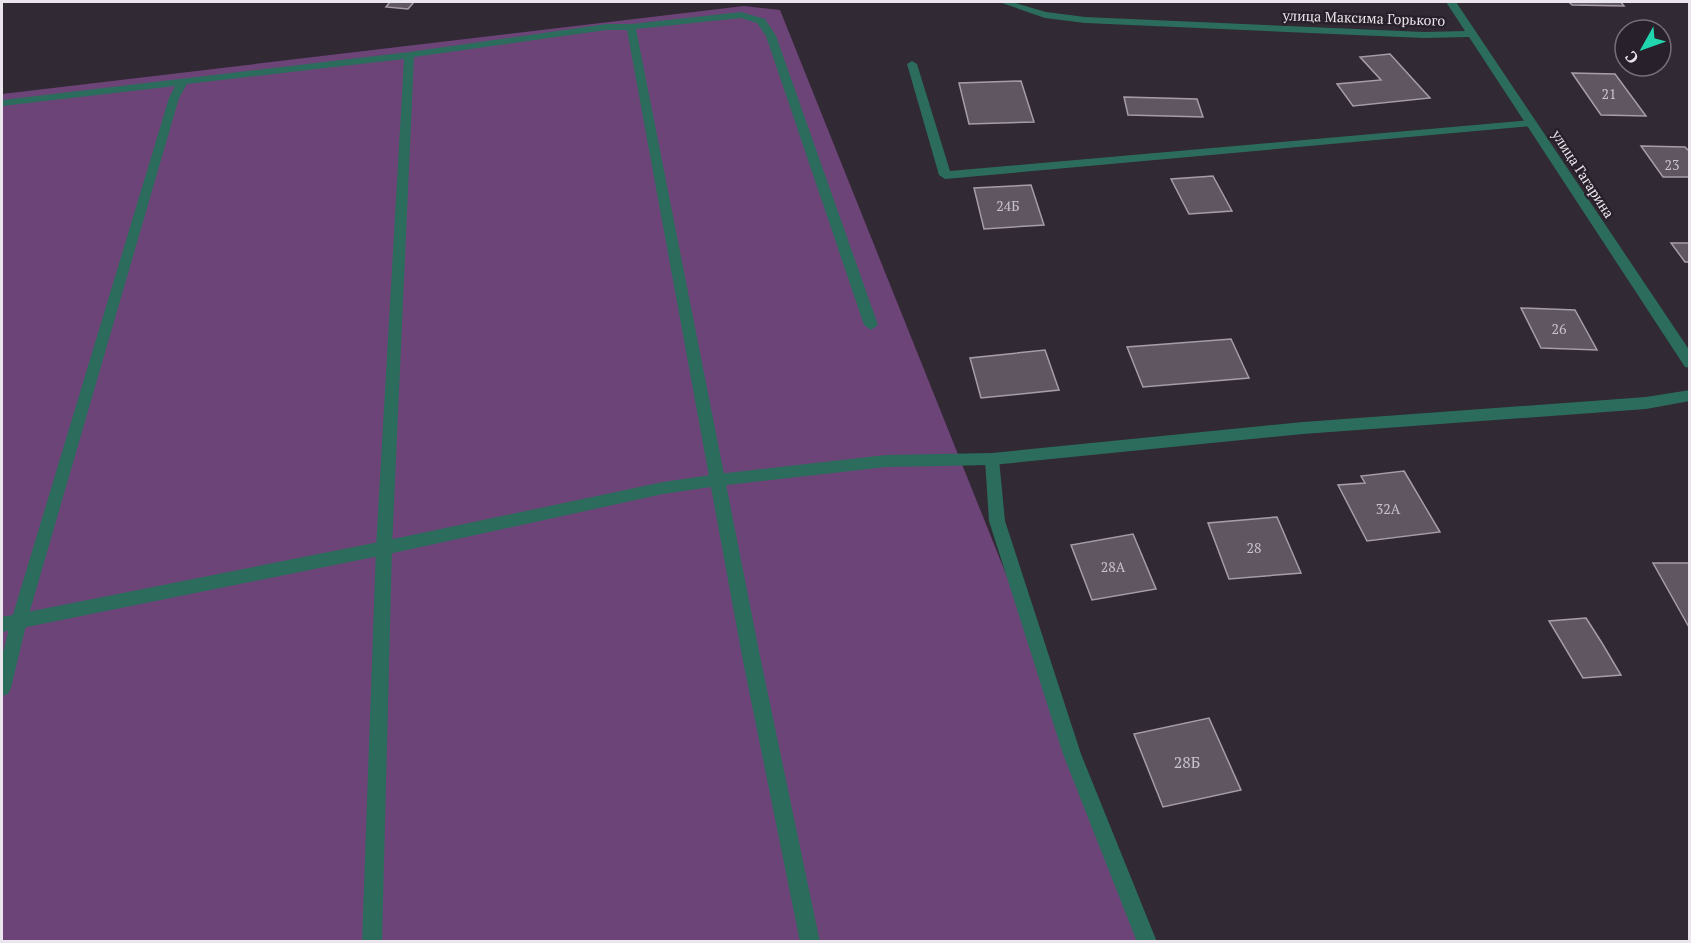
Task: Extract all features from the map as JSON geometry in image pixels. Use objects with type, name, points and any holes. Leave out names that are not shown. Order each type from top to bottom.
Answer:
[{"type":"street","name":"улица Максима Горького","points":[[1004,2],[1045,15],[1085,20],[1424,35],[1474,34]]},
{"type":"street","name":"улица Гагарина","points":[[1451,2],[1689,363]]},
{"type":"street","points":[[2,103],[410,55],[606,27],[631,27],[741,15],[760,21],[771,36],[871,325]]},
{"type":"street","points":[[631,27],[751,656],[810,942]]},
{"type":"street","points":[[372,942],[384,548],[410,55]]},
{"type":"street","points":[[912,64],[945,175],[1532,123]]},
{"type":"street","points":[[2,688],[19,621],[174,98],[182,83]]},
{"type":"street","points":[[2,624],[384,548],[663,488],[718,480],[886,461],[992,459],[1303,428],[1646,403],[1689,394]]},
{"type":"street","points":[[992,459],[997,521],[1072,754],[1147,942]]},
{"type":"shaded area","points":[[744,6],[780,10],[1153,941],[2,941],[2,94]]},
{"type":"building","points":[[390,2],[414,2],[408,9],[386,7]]},
{"type":"building","points":[[1569,2],[1621,2],[1624,6],[1572,5]]},
{"type":"building","points":[[1390,54],[1430,98],[1353,106],[1337,84],[1381,80],[1360,57]]},
{"type":"building","points":[[1572,73],[1613,74],[1613,78],[1618,78],[1646,116],[1601,115]]},
{"type":"building","points":[[1021,81],[1034,122],[969,124],[959,83]]},
{"type":"building","points":[[1124,97],[1197,99],[1203,117],[1128,115]]},
{"type":"building","points":[[1641,146],[1685,147],[1690,152],[1690,177],[1663,177]]},
{"type":"building","points":[[1213,176],[1232,211],[1189,214],[1171,179]]},
{"type":"building","points":[[1031,185],[1044,225],[984,229],[974,188]]},
{"type":"building","points":[[1671,243],[1690,243],[1690,262],[1685,262]]},
{"type":"building","points":[[1521,308],[1575,310],[1597,350],[1541,348]]},
{"type":"building","points":[[1231,339],[1249,378],[1143,387],[1127,347]]},
{"type":"building","points":[[1045,350],[1059,390],[981,398],[970,358]]},
{"type":"building","points":[[1404,471],[1440,532],[1367,541],[1338,485],[1365,483],[1361,476]]},
{"type":"building","points":[[1277,517],[1301,573],[1229,579],[1208,523]]},
{"type":"building","points":[[1133,534],[1156,589],[1092,600],[1071,545]]},
{"type":"building","points":[[1653,563],[1690,563],[1690,629]]},
{"type":"building","points":[[1586,618],[1621,675],[1583,678],[1549,621]]},
{"type":"building","points":[[1209,718],[1241,790],[1163,807],[1134,734]]}]
